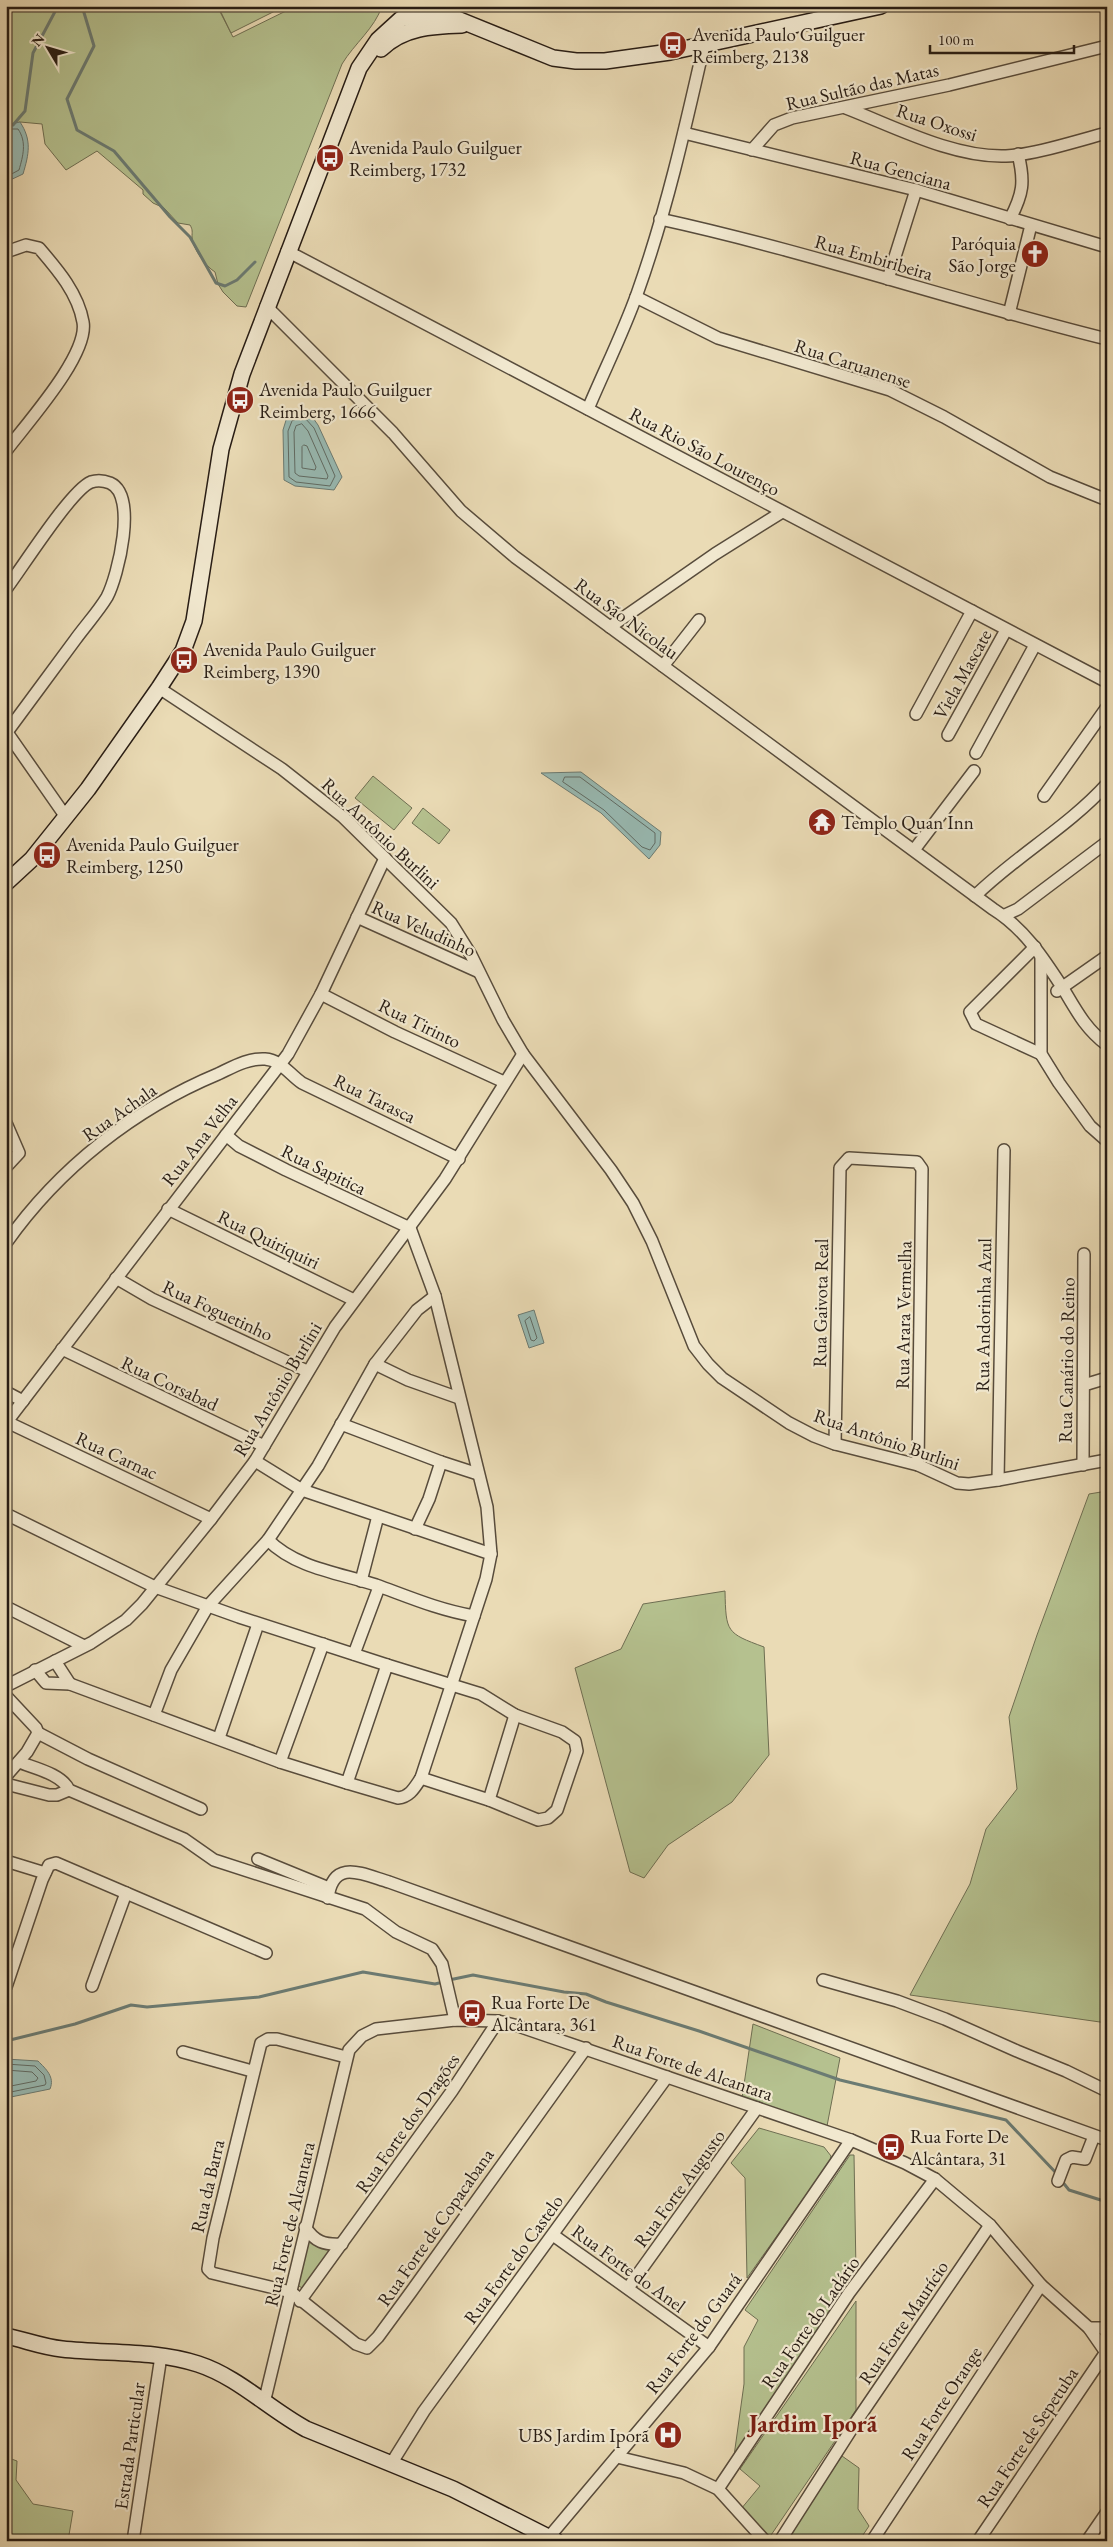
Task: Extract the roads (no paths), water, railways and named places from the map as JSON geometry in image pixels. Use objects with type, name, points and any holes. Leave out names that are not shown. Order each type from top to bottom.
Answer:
[{"type":"main road","points":[[6,883],[32,859],[66,817],[160,688],[183,651],[194,621],[221,449],[242,374],[287,251],[359,68],[370,50],[404,20],[427,10],[471,25],[553,58],[576,61],[639,57],[704,45],[833,12],[882,6]]},
{"type":"main road","points":[[359,68],[386,43],[404,20],[427,10]]},
{"type":"main road","points":[[404,20],[471,25]]},
{"type":"main road","points":[[6,2336],[60,2349],[161,2356],[200,2364],[222,2374],[306,2429],[453,2489],[552,2539]]},
{"type":"street","points":[[588,409],[636,297],[684,133],[704,45]]},
{"type":"street","name":"Rua Sultão das Matas","points":[[752,150],[774,125],[792,118],[846,108],[1107,46]]},
{"type":"street","name":"Rua Oxossi","points":[[846,108],[913,134],[971,153],[990,155],[1018,154],[1104,136]]},
{"type":"street","name":"Rua Genciana","points":[[684,133],[916,190],[1107,247]]},
{"type":"street","points":[[1010,219],[1019,201],[1023,182],[1018,154]]},
{"type":"street","points":[[888,279],[916,190]]},
{"type":"street","name":"Rua Embiribeira","points":[[660,219],[744,238],[1008,314],[1107,339]]},
{"type":"street","points":[[1008,314],[1031,225]]},
{"type":"street","points":[[6,252],[26,245],[39,248],[66,282],[77,303],[84,324],[79,347],[67,370],[6,451]]},
{"type":"street","name":"Rua Rio São Lourenço","points":[[287,251],[972,611],[1035,646],[1107,682]]},
{"type":"street","name":"Rua Caruanense","points":[[636,297],[718,338],[890,390],[944,417],[1050,477],[1107,500]]},
{"type":"street","name":"Rua São Nicolau","points":[[266,306],[393,432],[461,511],[515,557],[975,896],[1004,915],[1034,947],[1059,989],[1090,1032],[1107,1044]]},
{"type":"street","points":[[6,589],[69,503],[84,486],[92,482],[105,481],[116,486],[121,496],[124,516],[123,547],[106,598],[7,731],[66,817]]},
{"type":"street","points":[[610,627],[715,554],[782,512]]},
{"type":"street","points":[[916,714],[972,611]]},
{"type":"street","points":[[663,666],[699,620]]},
{"type":"street","name":"Viela Mascate","points":[[948,735],[1006,630]]},
{"type":"street","points":[[976,753],[1035,646]]},
{"type":"street","name":"Rua Antônio Burlini","points":[[160,688],[282,768],[343,817],[451,923],[471,955],[523,1054],[611,1170],[633,1203],[652,1241],[694,1346],[722,1378],[790,1423],[814,1436],[835,1444],[918,1465],[956,1483],[969,1484],[998,1480],[1107,1460]]},
{"type":"street","points":[[1044,796],[1107,707]]},
{"type":"street","points":[[914,850],[974,771]]},
{"type":"street","points":[[975,896],[1012,863],[1075,815],[1107,784]]},
{"type":"street","points":[[1004,915],[1018,909],[1107,842]]},
{"type":"street","name":"Rua Ana Velha","points":[[7,1423],[281,1063],[321,994],[385,858]]},
{"type":"street","name":"Rua Veludinho","points":[[357,917],[478,971]]},
{"type":"street","points":[[1034,947],[970,1012],[976,1024],[1041,1054]]},
{"type":"street","points":[[1059,989],[1107,956]]},
{"type":"street","points":[[1041,958],[1041,1054],[1090,1126],[1107,1141]]},
{"type":"street","name":"Rua Tirinto","points":[[321,994],[395,1032],[504,1082]]},
{"type":"street","name":"Rua Antônio Burlini","points":[[6,1686],[84,1646],[126,1620],[211,1519],[255,1461],[307,1370],[354,1300],[410,1228],[459,1159],[504,1082],[523,1054]]},
{"type":"street","name":"Rua Achala","points":[[6,1243],[44,1196],[110,1134],[186,1087],[252,1059],[266,1059],[281,1063]]},
{"type":"street","name":"Rua Tarasca","points":[[281,1063],[302,1082],[459,1159]]},
{"type":"street","points":[[6,1122],[19,1153],[6,1167]]},
{"type":"street","name":"Rua Sapitica","points":[[226,1135],[239,1146],[272,1163],[410,1228]]},
{"type":"street","name":"Rua Andorinha Azul","points":[[998,1480],[1004,1150]]},
{"type":"street","name":"Rua Gaivota Real","points":[[835,1444],[842,1164],[848,1158],[917,1162],[921,1166]]},
{"type":"street","name":"Rua Arara Vermelha","points":[[918,1465],[921,1166]]},
{"type":"street","name":"Rua Quiriquiri","points":[[168,1209],[354,1300]]},
{"type":"street","points":[[34,1670],[46,1683],[70,1684],[280,1762],[398,1798],[405,1797],[411,1792],[421,1778],[452,1686],[486,1579],[490,1554],[487,1507],[434,1296],[410,1228]]},
{"type":"street","name":"Rua Canário do Reino","points":[[1083,1465],[1084,1254]]},
{"type":"street","name":"Rua Foguetinho","points":[[116,1278],[152,1299],[307,1370]]},
{"type":"street","points":[[154,1715],[171,1670],[208,1606],[268,1540],[318,1466],[375,1364],[417,1310],[434,1296]]},
{"type":"street","name":"Rua Corsabad","points":[[62,1349],[264,1446]]},
{"type":"street","points":[[375,1364],[408,1380],[460,1398]]},
{"type":"street","points":[[1084,1385],[1107,1378]]},
{"type":"street","points":[[6,1392],[23,1401]]},
{"type":"street","name":"Rua Carnac","points":[[7,1423],[211,1519]]},
{"type":"street","points":[[340,1424],[478,1474]]},
{"type":"street","points":[[255,1461],[302,1490],[490,1554]]},
{"type":"street","points":[[415,1529],[429,1499],[441,1462]]},
{"type":"street","points":[[6,1514],[155,1586],[258,1624],[481,1694],[516,1715],[562,1732],[574,1741],[578,1751],[557,1810],[548,1818],[538,1820],[489,1800],[421,1778]]},
{"type":"street","points":[[361,1581],[378,1516]]},
{"type":"street","points":[[268,1540],[292,1558],[323,1570],[361,1581],[443,1610],[474,1616]]},
{"type":"street","points":[[354,1654],[379,1587]]},
{"type":"street","points":[[6,1606],[84,1646]]},
{"type":"street","points":[[219,1738],[258,1624]]},
{"type":"street","points":[[280,1762],[323,1644]]},
{"type":"street","points":[[55,1661],[70,1684]]},
{"type":"street","points":[[347,1782],[388,1665]]},
{"type":"street","points":[[6,1696],[36,1728],[38,1733],[88,1759],[201,1809]]},
{"type":"street","points":[[489,1800],[516,1715]]},
{"type":"street","points":[[6,1776],[30,1748],[38,1733]]},
{"type":"street","points":[[19,1762],[57,1778],[66,1784],[69,1790],[184,1839],[214,1860],[328,1893]]},
{"type":"street","points":[[6,1784],[50,1795],[57,1795],[69,1790]]},
{"type":"street","points":[[258,1860],[365,1909],[396,1932],[432,1949],[442,1964],[454,2020]]},
{"type":"street","points":[[6,1861],[45,1873]]},
{"type":"street","points":[[6,1987],[45,1873],[49,1865],[56,1863],[266,1953]]},
{"type":"street","points":[[328,1893],[336,1876],[344,1872],[357,1873],[389,1882],[1107,2140]]},
{"type":"street","points":[[92,1986],[126,1893]]},
{"type":"street","points":[[823,1980],[897,2001],[946,2019],[983,2034],[1016,2052],[1066,2071],[1107,2091]]},
{"type":"street","name":"Rua Forte de Alcantara","points":[[264,2403],[346,2057],[362,2036],[376,2029],[454,2020],[498,2021],[586,2048],[851,2140],[905,2163],[935,2179],[990,2225],[1041,2285],[1089,2328],[1106,2353]]},
{"type":"street","name":"Rua Forte dos Dragões","points":[[300,2302],[452,2091],[498,2021]]},
{"type":"street","name":"Rua da Barra","points":[[291,2292],[212,2273],[208,2269],[213,2238],[252,2071],[261,2043],[268,2039],[277,2039],[346,2057]]},
{"type":"street","name":"Rua Forte de Copacabana","points":[[291,2292],[300,2302],[356,2344],[363,2348],[370,2346],[411,2292],[586,2048]]},
{"type":"street","points":[[183,2052],[252,2071]]},
{"type":"street","name":"Rua Forte do Castelo","points":[[391,2464],[424,2411],[667,2077]]},
{"type":"street","name":"Rua Forte Augusto","points":[[628,2288],[757,2108]]},
{"type":"street","points":[[1058,2182],[1066,2160],[1072,2157],[1085,2159],[1094,2136]]},
{"type":"street","name":"Rua Forte do Guará","points":[[552,2539],[617,2457],[709,2348],[851,2140]]},
{"type":"street","name":"Rua Forte do Ladário","points":[[718,2489],[850,2293],[935,2179]]},
{"type":"street","name":"Rua Forte Maurício","points":[[780,2541],[864,2411],[990,2225]]},
{"type":"street","points":[[305,2227],[318,2241],[329,2245],[342,2244]]},
{"type":"street","name":"Rua Forte do Anel","points":[[553,2235],[709,2348]]},
{"type":"street","name":"Rua Forte Orange","points":[[872,2541],[1041,2285]]},
{"type":"street","points":[[1089,2328],[1107,2328]]},
{"type":"street","name":"Rua Forte de Sepetuba","points":[[978,2541],[1106,2353]]},
{"type":"street","name":"Estrada Particular","points":[[133,2541],[161,2356]]},
{"type":"street","points":[[617,2457],[684,2473],[718,2489],[766,2541]]},
{"type":"street","points":[[1086,2541],[1107,2512]]},
{"type":"water","points":[[20,122],[28,141],[27,160],[23,174],[6,182],[6,125]]},
{"type":"water","points":[[308,411],[318,425],[342,477],[334,490],[295,486],[284,480],[283,430],[287,417]]},
{"type":"water","points":[[581,772],[661,832],[660,845],[649,859],[601,813],[541,773]]},
{"type":"water","points":[[534,1310],[544,1343],[529,1348],[518,1315]]},
{"type":"water","points":[[6,2059],[38,2061],[51,2077],[50,2089],[6,2098]]},
{"type":"waterway","points":[[13,125],[25,111],[33,53],[58,6]]},
{"type":"waterway","points":[[82,6],[94,46],[67,99],[77,130],[114,151],[170,217],[190,237],[216,283],[225,286],[237,280],[255,262]]},
{"type":"waterway","points":[[6,2041],[75,2024],[131,2005],[147,2007],[259,1997],[363,1972],[435,1984],[443,1982]]},
{"type":"waterway","points":[[449,1980],[473,1975],[564,1992],[586,1994],[840,2080],[1006,2120],[1058,2175]]},
{"type":"waterway","points":[[1061,2180],[1069,2190],[1107,2202]]},
{"type":"place","name":"Avenida Paulo Guilguer Reimberg, 2138","points":[[673,45]]},
{"type":"place","name":"Avenida Paulo Guilguer Reimberg, 1732","points":[[330,158]]},
{"type":"place","name":"Paróquia São Jorge","points":[[1035,254]]},
{"type":"place","name":"Avenida Paulo Guilguer Reimberg, 1666","points":[[240,400]]},
{"type":"place","name":"Avenida Paulo Guilguer Reimberg, 1390","points":[[184,660]]},
{"type":"place","name":"Templo Quan Inn","points":[[822,822]]},
{"type":"place","name":"Avenida Paulo Guilguer Reimberg, 1250","points":[[47,855]]},
{"type":"place","name":"Rua Forte De Alcântara, 361","points":[[472,2013]]},
{"type":"place","name":"Rua Forte De Alcântara, 31","points":[[891,2147]]},
{"type":"place","name":"UBS Jardim Iporã","points":[[668,2435]]},
{"type":"district","name":"Jardim Iporã","points":[[813,2424]]}]
